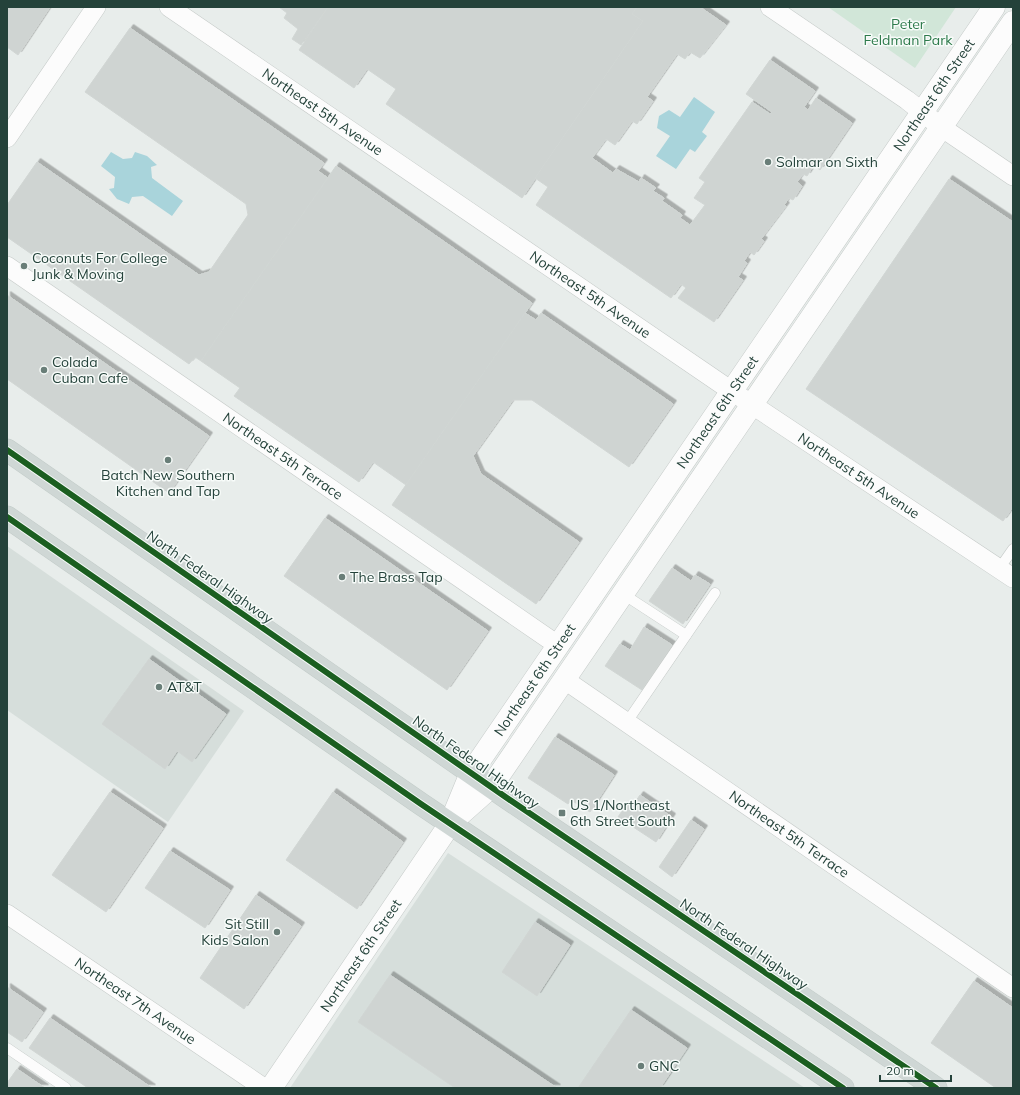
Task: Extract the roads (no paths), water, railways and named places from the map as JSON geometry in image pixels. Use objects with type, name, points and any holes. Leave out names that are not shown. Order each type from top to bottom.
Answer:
[{"type":"main road","name":"North Federal Highway","points":[[7,450],[472,774],[936,1088]]},
{"type":"main road","points":[[7,517],[450,824],[843,1088]]},
{"type":"street","points":[[7,138],[96,7]]},
{"type":"street","name":"Northeast 5th Avenue","points":[[169,7],[733,392],[1006,574]]},
{"type":"street","points":[[770,7],[923,111],[941,127],[1013,176]]},
{"type":"street","name":"Northeast 6th Street","points":[[271,1088],[450,824],[472,774],[994,7]]},
{"type":"street","name":"Northeast 6th Street","points":[[450,824],[491,787],[1013,22]]},
{"type":"street","name":"Northeast 5th Terrace","points":[[7,266],[559,646]]},
{"type":"street","name":"Northeast 5th Terrace","points":[[565,680],[1013,988]]},
{"type":"street","name":"Northeast 7th Avenue","points":[[7,914],[264,1088]]},
{"type":"lane","points":[[1006,574],[1013,549]]},
{"type":"lane","points":[[627,722],[715,593]]},
{"type":"lane","points":[[623,594],[686,635]]},
{"type":"lane","points":[[7,1048],[66,1088]]},
{"type":"water","points":[[694,97],[715,112],[702,132],[707,136],[695,152],[690,149],[676,169],[656,156],[670,136],[657,128],[659,116],[669,110],[680,117]]},
{"type":"water","points":[[111,152],[123,159],[132,158],[135,152],[147,156],[157,165],[151,167],[152,178],[183,201],[172,216],[143,196],[132,197],[129,204],[117,199],[109,189],[114,188],[115,177],[101,166]]},
{"type":"place","name":"Solmar on Sixth","points":[[768,162]]},
{"type":"place","name":"Coconuts For College Junk & Moving","points":[[24,266]]},
{"type":"place","name":"Colada Cuban Cafe","points":[[44,370]]},
{"type":"place","name":"Batch New Southern Kitchen and Tap","points":[[168,460]]},
{"type":"place","name":"The Brass Tap","points":[[342,577]]},
{"type":"place","name":"AT&T","points":[[159,687]]},
{"type":"place","name":"US 1/Northeast 6th Street South","points":[[562,813]]},
{"type":"place","name":"Sit Still Kids Salon","points":[[277,932]]},
{"type":"place","name":"GNC","points":[[641,1066]]},
{"type":"park label","name":"Peter Feldman Park","points":[[908,32]]}]
